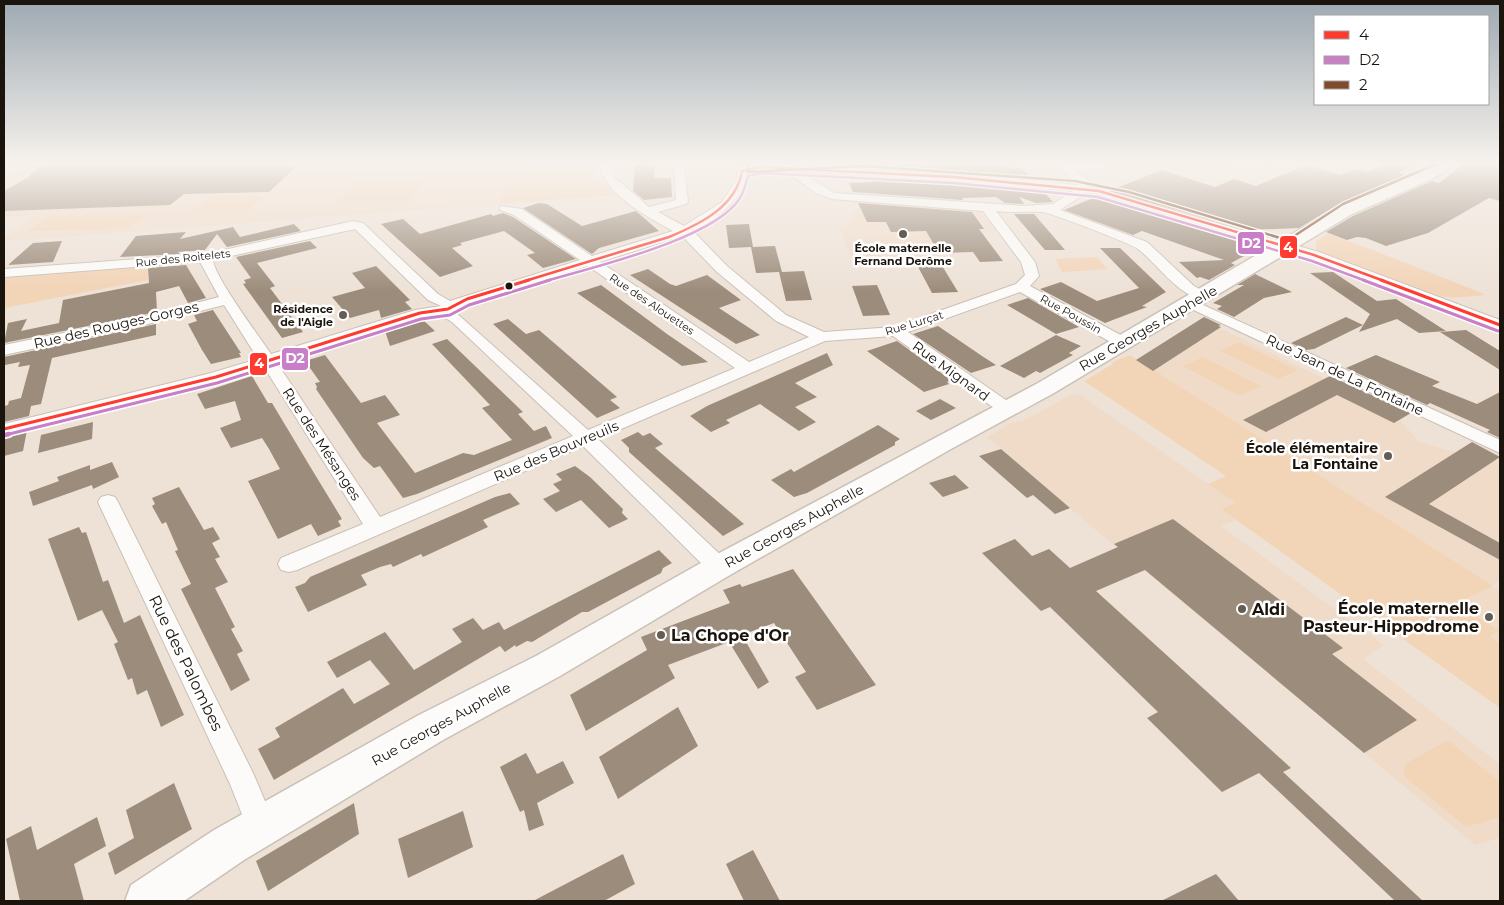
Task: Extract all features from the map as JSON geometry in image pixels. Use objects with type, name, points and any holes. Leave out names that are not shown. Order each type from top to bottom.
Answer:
[{"type":"street","points":[[642,206],[648,211],[666,206]]},
{"type":"street","points":[[4,429],[216,377],[588,262],[682,232],[717,213],[722,206]]},
{"type":"street","points":[[964,206],[1024,210],[1047,209],[1055,206]]},
{"type":"street","points":[[1155,206],[1288,246],[1500,325]]},
{"type":"street","name":"Rue Georges Auphelle","points":[[147,901],[229,845],[430,728],[548,666],[719,567],[1007,409],[1122,342],[1191,294],[1288,246],[1355,206]]},
{"type":"street","name":"Rue des Alouettes","points":[[504,208],[518,212],[588,262],[749,370]]},
{"type":"street","points":[[987,208],[1028,262],[1032,276],[1021,287]]},
{"type":"street","name":"Rue Jean de La Fontaine","points":[[1047,209],[1142,245],[1191,294],[1500,447]]},
{"type":"street","name":"Rue Lurçat","points":[[648,211],[690,235],[722,269],[781,318],[822,337],[861,336],[896,331],[1021,287]]},
{"type":"street","name":"Rue des Roitelets","points":[[4,273],[206,258],[228,255],[347,226],[360,226]]},
{"type":"street","points":[[360,226],[443,306],[586,438],[719,567]]},
{"type":"street","name":"Rue des Mésanges","points":[[206,258],[207,266],[376,528]]},
{"type":"street","name":"Rue Poussin","points":[[1021,287],[1122,342]]},
{"type":"street","name":"Rue des Rouges-Gorges","points":[[4,350],[148,320],[228,299]]},
{"type":"street","name":"Rue Mignard","points":[[896,331],[1007,409]]},
{"type":"street","name":"Rue des Bouvreuils","points":[[289,564],[749,370],[822,337]]},
{"type":"street","name":"Rue des Palombes","points":[[108,502],[243,782],[261,827]]},
{"type":"shaded area","points":[[4,206],[469,206],[4,241],[4,238],[33,217],[4,217]]},
{"type":"shaded area","points":[[199,206],[253,206],[246,213],[191,213]]},
{"type":"shaded area","name":"École maternelle Fernand Derôme","points":[[859,206],[930,206],[977,210],[981,212],[996,232],[942,235],[931,239],[943,260],[886,263],[887,266],[856,267],[839,228],[847,227]]},
{"type":"shaded area","points":[[146,214],[128,228],[27,231],[48,217]]},
{"type":"shaded area","points":[[1329,233],[1485,295],[1453,298],[1440,296],[1324,254],[1316,249],[1316,242]]},
{"type":"shaded area","points":[[1097,257],[1108,269],[1062,272],[1055,259]]},
{"type":"shaded area","points":[[148,266],[148,280],[4,308],[4,277]]},
{"type":"shaded area","name":"École élémentaire La Fontaine","points":[[1201,319],[1325,379],[1362,392],[1409,415],[1400,420],[1419,442],[1455,452],[1466,445],[1500,462],[1500,580],[1493,586],[1500,591],[1500,644],[1490,636],[1498,631],[1456,603],[1492,586],[1136,360]]},
{"type":"shaded area","points":[[1239,342],[1297,370],[1278,379],[1220,351]]},
{"type":"shaded area","points":[[1130,355],[1493,586],[1457,603],[1499,631],[1490,636],[1500,644],[1500,708],[1221,509],[1236,503],[1208,484],[1226,476],[1084,381],[1113,364],[1112,362]]},
{"type":"shaded area","points":[[1203,357],[1261,386],[1240,396],[1183,366]]},
{"type":"shaded area","points":[[1079,394],[1236,503],[1221,509],[1236,520],[1221,526],[1384,645],[1363,659],[1500,764],[1500,838],[1475,845],[1092,527],[998,446],[986,438],[1010,423],[1023,421],[1070,395]]},
{"type":"shaded area","points":[[1448,740],[1500,782],[1500,817],[1466,827],[1404,776],[1405,764]]},
{"type":"building","points":[[4,206],[136,206],[4,211]]},
{"type":"building","points":[[551,206],[582,226],[636,211],[659,231],[599,248],[592,254],[523,208]]},
{"type":"building","points":[[860,206],[899,206],[972,212],[984,229],[979,229],[1003,261],[980,262],[973,252],[939,253],[926,231],[891,232],[886,222],[867,222]]},
{"type":"building","points":[[1073,206],[1132,206],[1261,247],[1231,263],[1235,265],[1209,280],[1197,278],[1179,262],[1224,260],[1142,231],[1133,235],[1064,210]]},
{"type":"building","points":[[1163,206],[1335,206],[1299,228],[1248,230]]},
{"type":"building","points":[[1375,206],[1475,206],[1428,233],[1386,246],[1366,238],[1357,237],[1347,240],[1326,232],[1353,216]]},
{"type":"building","points":[[503,213],[513,217],[576,259],[543,268],[527,255],[535,253],[504,231],[460,243],[462,245],[452,248],[473,266],[440,277],[381,224],[403,219],[420,234],[491,214],[493,216]]},
{"type":"building","points":[[1014,214],[1034,214],[1065,250],[1045,250]]},
{"type":"building","points":[[294,224],[301,231],[227,247],[217,234],[205,250],[178,252],[180,254],[120,257],[136,236],[186,232],[180,239],[233,227],[240,237]]},
{"type":"building","points":[[749,224],[753,247],[775,246],[782,272],[804,271],[812,300],[786,301],[779,272],[756,273],[751,247],[729,248],[726,225]]},
{"type":"building","points":[[62,241],[53,262],[8,265],[33,243]]},
{"type":"building","points":[[310,241],[317,248],[257,263],[275,286],[270,288],[303,332],[282,338],[243,284],[246,283],[244,280],[251,278],[236,257]]},
{"type":"building","points":[[1100,248],[1120,248],[1166,292],[1142,306],[1147,307],[1105,323],[1040,289],[1061,282],[1097,301],[1139,288]]},
{"type":"building","points":[[941,264],[958,292],[932,293],[917,265]]},
{"type":"building","points":[[186,265],[206,298],[188,303],[179,286],[156,292],[157,312],[4,343],[8,323],[27,319],[21,331],[59,323],[63,300],[149,283],[148,268]]},
{"type":"building","points":[[376,266],[410,300],[405,302],[412,309],[381,318],[379,310],[350,318],[332,297],[365,288],[352,273]]},
{"type":"building","points":[[648,269],[676,286],[707,275],[741,300],[719,308],[760,335],[736,344],[630,275]]},
{"type":"building","points":[[1333,272],[1377,301],[1396,299],[1446,331],[1419,333],[1397,319],[1359,332],[1370,314],[1310,273]]},
{"type":"building","points":[[1255,274],[1292,292],[1264,298],[1234,317],[1217,309],[1222,306],[1213,303],[1244,285],[1237,285]]},
{"type":"building","points":[[601,285],[708,362],[682,366],[577,293]]},
{"type":"building","points":[[877,285],[890,315],[863,316],[852,286]]},
{"type":"building","points":[[1028,298],[1079,327],[1056,334],[1007,305]]},
{"type":"building","points":[[213,310],[241,353],[239,353],[241,357],[211,364],[202,350],[188,324],[197,321],[194,315]]},
{"type":"building","points":[[1204,317],[1221,325],[1218,326],[1221,327],[1153,371],[1136,360]]},
{"type":"building","points":[[1346,317],[1363,325],[1314,349],[1306,350],[1291,343]]},
{"type":"building","points":[[422,319],[435,331],[390,346],[385,331]]},
{"type":"building","points":[[508,319],[526,334],[539,330],[617,397],[610,400],[620,408],[597,418],[493,324]]},
{"type":"building","points":[[156,324],[156,335],[52,358],[41,404],[31,406],[29,416],[4,422],[4,406],[8,405],[9,401],[21,398],[30,365],[18,367],[20,362],[5,365],[4,368],[4,357]]},
{"type":"building","points":[[938,326],[996,365],[971,373],[913,334]]},
{"type":"building","points":[[1466,330],[1500,351],[1500,370],[1440,332]]},
{"type":"building","points":[[1056,335],[1081,346],[1069,353],[1073,355],[1040,373],[1036,371],[1024,378],[1000,366]]},
{"type":"building","points":[[447,339],[523,412],[518,414],[534,431],[546,426],[552,438],[417,494],[403,498],[380,466],[374,468],[363,458],[316,389],[315,383],[320,382],[305,361],[325,355],[361,403],[385,395],[400,415],[377,423],[415,473],[463,453],[474,455],[512,440],[482,408],[490,405],[432,344]]},
{"type":"building","points":[[897,341],[951,380],[947,382],[949,384],[924,392],[867,351]]},
{"type":"building","points":[[827,353],[833,365],[795,383],[817,397],[795,407],[816,422],[799,431],[760,404],[726,420],[730,423],[711,432],[690,416],[707,406]]},
{"type":"building","points":[[1376,355],[1440,382],[1432,386],[1477,404],[1500,392],[1500,438],[1487,432],[1490,430],[1430,403],[1427,405],[1346,368]]},
{"type":"building","points":[[252,376],[268,403],[272,403],[342,519],[338,521],[341,526],[318,536],[311,524],[278,539],[248,481],[280,469],[269,449],[262,438],[231,448],[220,428],[241,420],[235,401],[205,409],[197,394]]},
{"type":"building","points":[[1330,376],[1411,413],[1394,423],[1337,395],[1266,432],[1243,420]]},
{"type":"building","points":[[940,399],[956,408],[931,420],[916,411]]},
{"type":"building","points":[[93,422],[92,439],[38,453],[41,435]]},
{"type":"building","points":[[878,425],[900,439],[895,442],[895,445],[807,493],[794,497],[771,480],[791,469],[794,472]]},
{"type":"building","points":[[27,430],[23,451],[4,456],[4,436]]},
{"type":"building","points":[[638,432],[643,436],[650,433],[663,444],[655,448],[744,524],[723,536],[629,452],[629,448],[621,440]]},
{"type":"building","points":[[1472,442],[1500,457],[1429,504],[1500,543],[1500,560],[1385,497]]},
{"type":"building","points":[[1001,449],[1070,508],[1055,514],[1033,495],[1027,498],[979,456]]},
{"type":"building","points":[[112,462],[119,477],[93,489],[92,485],[33,506],[29,492],[59,481],[57,477],[90,465],[90,470]]},
{"type":"building","points":[[575,466],[590,477],[623,509],[622,513],[628,519],[609,528],[581,500],[556,512],[543,499],[560,491],[553,484],[562,480],[556,474]]},
{"type":"building","points":[[955,475],[969,488],[943,497],[929,483]]},
{"type":"building","points":[[179,487],[204,530],[213,527],[220,539],[212,543],[220,557],[215,559],[228,582],[215,588],[235,627],[231,629],[243,651],[237,654],[250,680],[231,691],[181,589],[191,584],[175,551],[178,550],[166,522],[162,524],[152,506],[155,504],[152,498]]},
{"type":"building","points":[[510,493],[520,504],[483,520],[488,527],[423,557],[421,554],[393,567],[391,564],[361,575],[367,585],[308,612],[295,587],[305,583],[310,577],[495,497]]},
{"type":"building","points":[[1173,519],[1343,648],[1332,654],[1417,720],[1364,753],[1145,570],[1096,591],[1291,768],[1283,772],[1423,901],[1395,901],[1259,773],[1222,792],[1147,718],[1158,712],[1050,607],[1041,611],[982,553],[1015,539],[1032,556],[1049,549],[1070,568],[1118,547],[1114,544]]},
{"type":"building","points":[[79,527],[82,533],[86,532],[103,582],[108,580],[124,623],[140,615],[184,715],[161,727],[147,690],[137,695],[132,678],[128,680],[114,644],[118,642],[102,610],[78,621],[48,539]]},
{"type":"building","points":[[659,550],[672,563],[663,568],[661,573],[588,612],[582,612],[532,642],[527,641],[516,647],[515,645],[505,652],[500,646],[274,780],[258,749],[280,737],[275,728],[343,688],[354,704],[390,684],[370,660],[337,678],[327,662],[385,632],[414,670],[462,642],[452,629],[473,618],[483,630],[499,622],[504,630]]},
{"type":"building","points":[[793,569],[876,685],[817,710],[795,677],[806,672],[774,623],[742,635],[769,682],[758,689],[729,642],[668,665],[675,678],[586,731],[570,695],[647,650],[641,637],[730,603],[723,590],[740,584],[742,587]]},
{"type":"building","points":[[678,707],[698,746],[618,799],[599,757]]},
{"type":"building","points":[[526,753],[537,774],[563,761],[574,783],[537,803],[544,825],[529,831],[524,810],[520,812],[500,767]]},
{"type":"building","points":[[174,783],[192,829],[115,875],[108,853],[134,838],[126,810]]},
{"type":"building","points":[[354,803],[359,834],[268,891],[256,861]]},
{"type":"building","points":[[463,811],[473,847],[408,878],[398,839]]},
{"type":"building","points":[[97,817],[106,846],[74,864],[84,901],[20,901],[6,839],[31,826],[37,850]]},
{"type":"building","points":[[753,850],[780,901],[744,901],[726,864]]},
{"type":"building","points":[[623,854],[635,884],[604,901],[533,901]]},
{"type":"building","points":[[1216,874],[1239,901],[1161,901]]},
{"type":"transit line","name":"4","points":[[4,429],[216,377],[420,313],[448,309],[467,299],[669,237],[692,227],[724,206]]},
{"type":"transit line","name":"D2","points":[[5,435],[217,383],[421,319],[450,315],[469,305],[671,243],[695,233],[733,206]]},
{"type":"transit line","name":"D2","points":[[1129,206],[1312,261],[1498,331]]},
{"type":"transit line","name":"4","points":[[1150,206],[1314,255],[1500,325]]},
{"type":"transit line","name":"2","points":[[1176,206],[1290,241]]},
{"type":"transit line","name":"2","points":[[1285,242],[1340,206]]},
{"type":"place","name":"École maternelle Fernand Derôme","points":[[903,234]]},
{"type":"place","name":"Résidence de l'Aigle","points":[[343,315]]},
{"type":"place","name":"École élémentaire La Fontaine","points":[[1388,456]]},
{"type":"place","name":"Aldi","points":[[1242,609]]},
{"type":"place","name":"École maternelle Pasteur-Hippodrome","points":[[1489,617]]},
{"type":"place","name":"La Chope d'Or","points":[[661,635]]}]
